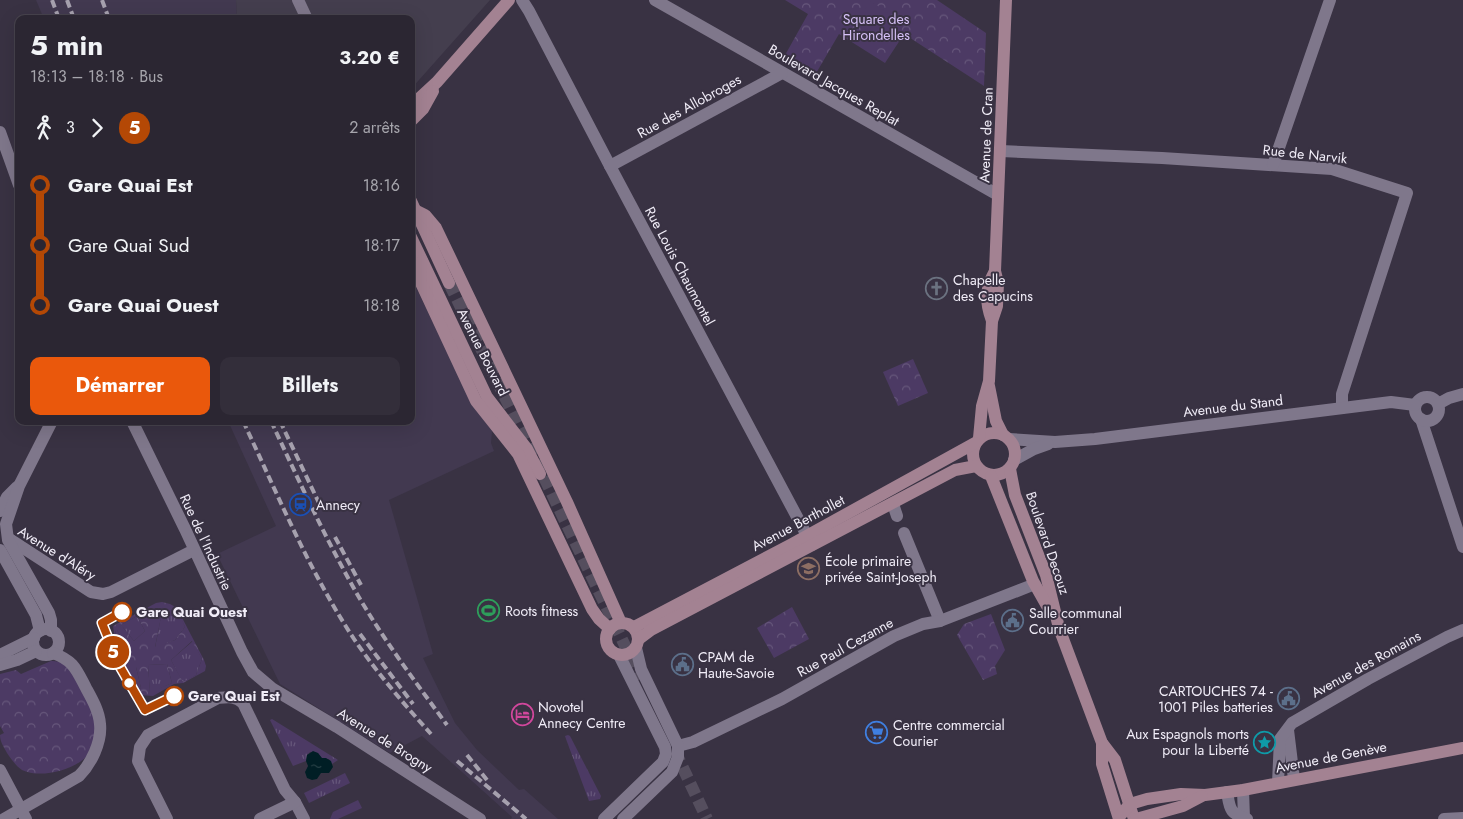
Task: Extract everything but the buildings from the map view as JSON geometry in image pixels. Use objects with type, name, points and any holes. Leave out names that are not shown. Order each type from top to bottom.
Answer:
[{"type":"main road","points":[[415,102],[437,82],[509,0]]},
{"type":"main road","name":"Avenue de Cran","points":[[977,441],[982,406],[989,381],[992,321],[986,306],[988,283],[995,271],[1006,0]]},
{"type":"main road","points":[[415,118],[423,109],[437,82]]},
{"type":"main road","points":[[415,207],[436,228],[573,515],[621,623],[636,638],[629,654],[619,655],[608,647],[606,638],[610,629],[621,623]]},
{"type":"main road","points":[[415,209],[448,283]]},
{"type":"main road","name":"Avenue Bouvard","points":[[415,246],[487,397],[527,449],[540,474]]},
{"type":"main road","points":[[422,261],[420,281],[476,401],[518,454],[592,609],[610,629]]},
{"type":"main road","name":"Avenue de Cran","points":[[989,381],[996,421],[1006,437]]},
{"type":"main road","points":[[989,433],[1006,437],[1015,450],[1012,464],[1001,474],[991,476],[982,472],[972,458],[977,441],[989,433]]},
{"type":"main road","name":"Avenue Berthollet","points":[[636,638],[810,541],[977,441]]},
{"type":"main road","name":"Boulevard Decouz","points":[[1012,464],[1015,495],[1046,576],[1059,628],[1102,743],[1115,760],[1134,819]]},
{"type":"main road","name":"Avenue Berthollet","points":[[810,541],[895,510],[956,470],[976,466]]},
{"type":"main road","name":"Boulevard Decouz","points":[[991,476],[1033,581],[1059,628]]},
{"type":"main road","name":"Boulevard Decouz","points":[[1102,743],[1102,764],[1119,818]]},
{"type":"main road","name":"Avenue de Genève","points":[[1130,804],[1147,799],[1181,794],[1205,795],[1243,790],[1463,748]]},
{"type":"main road","name":"Avenue de Genève","points":[[1119,818],[1134,819],[1183,806],[1205,795]]},
{"type":"main road","points":[[1119,818],[1130,804]]},
{"type":"street","points":[[298,0],[305,15]]},
{"type":"street","name":"Rue Louis Chaumontel","points":[[522,0],[810,541]]},
{"type":"street","name":"Boulevard Jacques Replat","points":[[655,0],[998,195]]},
{"type":"street","points":[[1273,165],[1330,0]]},
{"type":"street","name":"Rue des Allobroges","points":[[610,166],[782,73]]},
{"type":"street","points":[[0,132],[15,174]]},
{"type":"street","name":"Rue de Narvik","points":[[1001,151],[1162,158],[1336,170],[1407,193],[1342,394],[1342,408]]},
{"type":"street","points":[[1438,404],[1463,394]]},
{"type":"street","points":[[1421,420],[1428,421],[1434,418],[1438,412],[1438,404],[1434,399],[1427,396],[1420,399],[1415,406],[1416,414],[1421,420],[1463,546]]},
{"type":"street","name":"Avenue du Stand","points":[[1006,437],[1055,442],[1140,434],[1391,402],[1415,406]]},
{"type":"street","points":[[6,536],[7,521],[19,486],[50,425]]},
{"type":"street","name":"Rue de l'Industrie","points":[[135,425],[242,652],[254,672],[273,689]]},
{"type":"street","name":"Avenue du Stand","points":[[1012,464],[1034,449],[1055,442]]},
{"type":"street","points":[[0,510],[7,497],[19,486]]},
{"type":"street","points":[[904,533],[940,621]]},
{"type":"street","name":"Avenue d'Aléry","points":[[6,536],[91,592],[103,594],[111,592],[194,550]]},
{"type":"street","name":"Avenue d'Aléry","points":[[6,536],[52,620],[41,633]]},
{"type":"street","name":"Avenue d'Aléry","points":[[0,550],[36,615],[41,633]]},
{"type":"street","name":"Rue Paul Cezanne","points":[[678,746],[693,742],[782,699],[894,636],[923,624],[940,621],[1030,586]]},
{"type":"street","points":[[1447,636],[1463,622]]},
{"type":"street","name":"Avenue des Romains","points":[[1278,783],[1280,740],[1292,723],[1447,636],[1463,630]]},
{"type":"street","points":[[4,819],[24,814],[79,776],[86,769],[100,734],[100,723],[96,705],[72,663],[64,657],[53,653],[44,655],[36,651],[33,645],[41,633]]},
{"type":"street","points":[[0,655],[41,633],[55,634],[58,642],[57,648],[53,653]]},
{"type":"street","points":[[623,819],[672,772],[678,757],[678,746],[641,669],[636,638]]},
{"type":"street","points":[[0,665],[17,660],[36,651]]},
{"type":"street","points":[[604,819],[663,762],[666,754],[619,655]]},
{"type":"street","name":"Avenue de Brogny","points":[[273,689],[338,727],[480,819]]},
{"type":"street","points":[[167,819],[138,761],[140,747],[148,735],[218,698],[236,698],[243,703],[285,790],[295,802],[304,819]]},
{"type":"street","points":[[1288,730],[1294,779]]},
{"type":"street","points":[[0,770],[24,814]]},
{"type":"street","points":[[1227,792],[1230,810],[1235,815],[1246,819],[1243,790]]},
{"type":"street","points":[[260,819],[295,802]]},
{"type":"street","points":[[1444,819],[1463,818]]},
{"type":"shaded area","points":[[36,0],[236,0],[237,15],[42,15]]},
{"type":"shaded area","points":[[236,0],[490,0],[415,84],[415,15],[237,15]]},
{"type":"shaded area","points":[[415,285],[472,403],[492,431],[491,443],[494,451],[389,500],[433,654],[423,658],[455,723],[477,750],[519,790],[524,789],[558,819],[511,819],[512,817],[422,736],[390,753],[280,684],[217,554],[276,526],[230,425],[415,425]]},
{"type":"green space","name":"Square des Hirondelles","points":[[785,0],[937,0],[986,33],[984,86],[904,34],[885,63],[839,34],[815,75],[784,57],[808,14]]},
{"type":"green space","points":[[871,1],[902,24],[887,44],[856,22]]},
{"type":"green space","points":[[913,359],[928,393],[898,406],[883,372]]},
{"type":"green space","points":[[162,602],[177,608],[206,666],[205,671],[183,683],[174,684],[153,696],[139,695],[118,656],[113,626],[156,603]],"holes":[[[163,607],[178,613],[185,627],[175,640],[155,647]],[[137,616],[145,631],[134,641],[121,625]],[[117,630],[129,653],[121,658],[115,631]],[[192,641],[202,659],[196,675],[183,682],[171,660]],[[167,664],[172,683],[150,692],[148,665]],[[125,667],[136,667],[141,688],[138,692]]]},
{"type":"green space","points":[[163,606],[179,613],[185,627],[175,640],[155,648]]},
{"type":"green space","points":[[792,607],[809,639],[774,658],[757,628]]},
{"type":"green space","points":[[991,614],[1005,650],[995,666],[997,674],[983,680],[957,635],[964,624]]},
{"type":"green space","points":[[137,616],[145,631],[134,641],[121,625]]},
{"type":"green space","points":[[115,630],[117,630],[129,653],[121,658],[119,655]]},
{"type":"green space","points":[[193,641],[202,659],[196,675],[183,683],[171,660]]},
{"type":"green space","points":[[51,661],[62,663],[70,669],[91,710],[96,728],[95,734],[87,756],[81,761],[56,772],[29,773],[22,770],[16,764],[2,744],[0,735],[4,733],[0,726],[0,674],[16,670],[21,674]]},
{"type":"green space","points":[[167,664],[172,683],[150,693],[148,665]]},
{"type":"green space","points":[[125,667],[136,667],[141,688],[138,692]]},
{"type":"green space","points":[[272,719],[338,760],[332,764],[329,759],[322,759],[318,753],[310,752],[307,755],[306,761],[293,766],[270,720]]},
{"type":"green space","points":[[568,735],[601,796],[600,799],[589,801],[565,736]]},
{"type":"green space","points":[[345,773],[350,783],[309,803],[304,793]]},
{"type":"green space","points":[[358,800],[362,808],[338,819],[330,819],[333,812]]},
{"type":"water","points":[[313,751],[322,758],[331,761],[333,767],[329,773],[321,773],[317,779],[312,780],[307,778],[305,772],[308,766],[306,761],[307,755]]},
{"type":"tunnel","points":[[449,283],[641,679]]},
{"type":"tunnel","points":[[675,751],[707,819]]},
{"type":"railway","points":[[52,0],[58,15]]},
{"type":"railway","points":[[67,0],[73,15]]},
{"type":"railway","points":[[102,0],[108,15]]},
{"type":"railway","points":[[245,425],[308,560],[338,613],[372,664],[431,734]]},
{"type":"railway","points":[[273,425],[325,533],[360,599],[413,679],[447,725]]},
{"type":"railway","points":[[282,425],[319,503]]},
{"type":"railway","points":[[335,537],[361,585]]},
{"type":"railway","points":[[360,634],[413,704]]},
{"type":"railway","points":[[467,755],[487,780]]},
{"type":"railway","points":[[457,761],[526,819]]},
{"type":"bus line","name":"5","points":[[122,612],[102,623],[119,665],[145,710],[174,696]]},
{"type":"place","name":"Chapelle des Capucins","points":[[937,288]]},
{"type":"place","name":"Annecy","points":[[300,505]]},
{"type":"place","name":"École primaire privée Saint-Joseph","points":[[809,569]]},
{"type":"place","name":"Roots fitness","points":[[489,611]]},
{"type":"place","name":"Gare Quai Ouest","points":[[122,612]]},
{"type":"place","name":"Salle communal Courrier","points":[[1013,621]]},
{"type":"place","name":"CPAM de Haute-Savoie","points":[[682,665]]},
{"type":"place","name":"Gare Quai Est","points":[[174,696]]},
{"type":"place","name":"CARTOUCHES 74 - 1001 Piles batteries","points":[[1289,699]]},
{"type":"place","name":"Novotel Annecy Centre","points":[[522,715]]},
{"type":"place","name":"Centre commercial Courier","points":[[877,733]]},
{"type":"place","name":"Aux Espagnols morts pour la Liberté","points":[[1265,742]]}]
